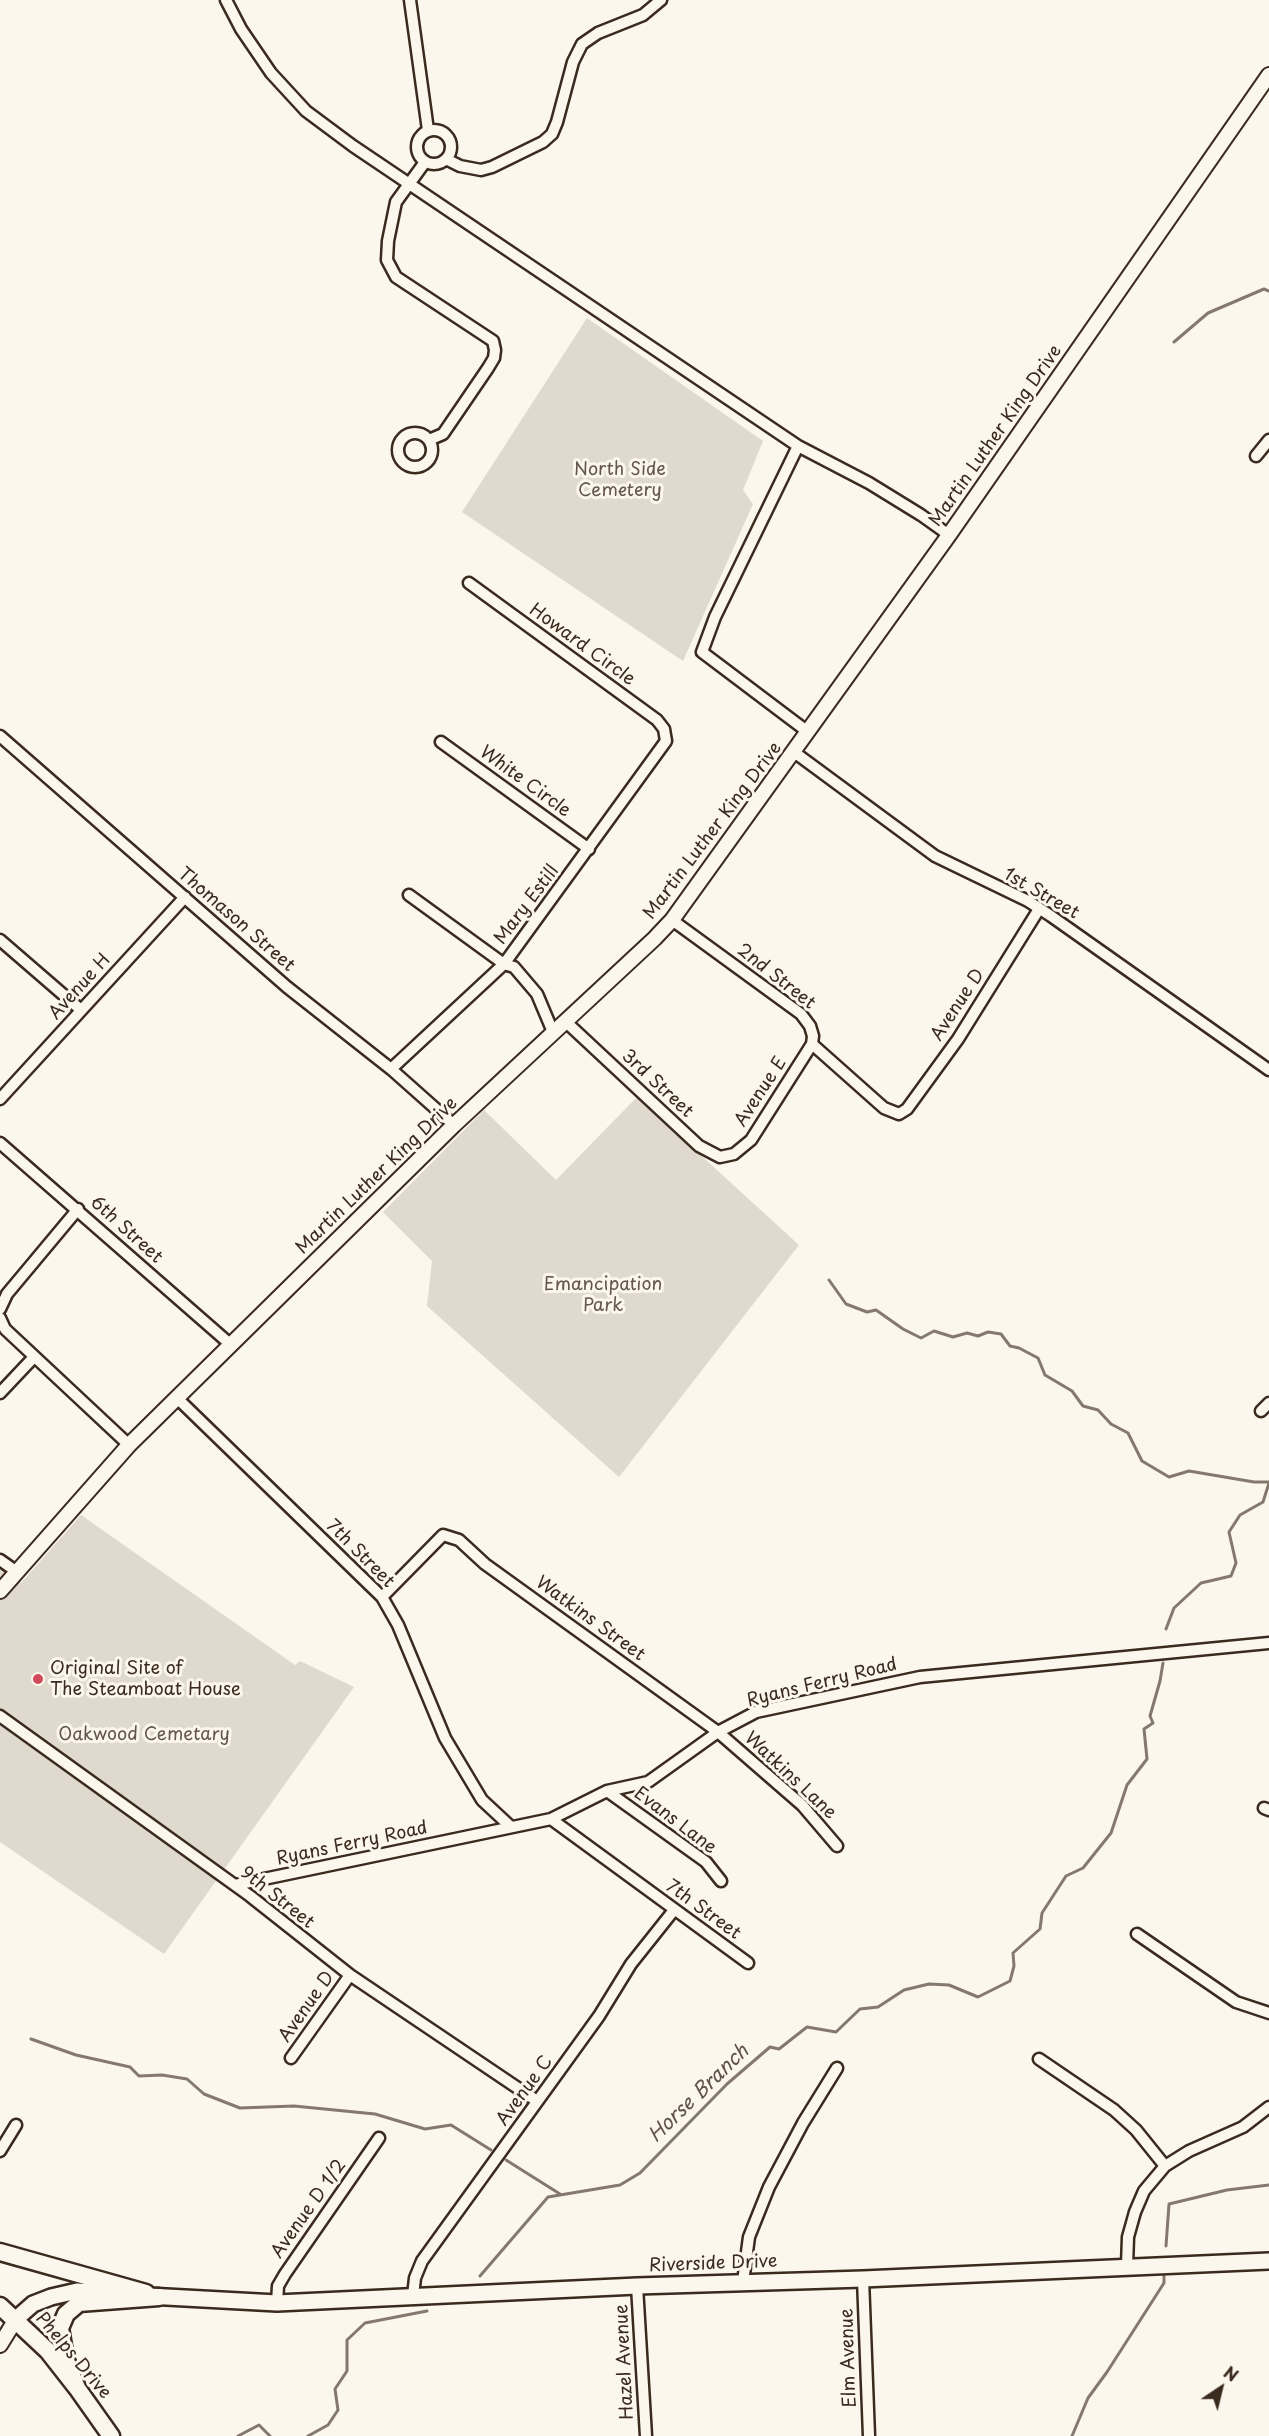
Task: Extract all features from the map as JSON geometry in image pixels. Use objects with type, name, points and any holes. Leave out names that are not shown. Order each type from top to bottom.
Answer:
[{"type":"main road","points":[[0,2252],[159,2297]]},
{"type":"main road","name":"Riverside Drive","points":[[16,2319],[33,2304],[77,2291],[277,2303],[1269,2261]]},
{"type":"main road","points":[[78,2388],[65,2358],[60,2328],[66,2314],[79,2303],[159,2297]]},
{"type":"main road","name":"Phelps Drive","points":[[0,2306],[48,2351],[78,2388],[111,2436]]},
{"type":"street","points":[[226,0],[271,73],[306,111],[407,184],[798,446],[869,483],[949,535]]},
{"type":"street","points":[[410,0],[428,130]]},
{"type":"street","points":[[446,159],[460,166],[482,170],[543,142],[552,134],[557,122],[573,62],[582,44],[598,33],[643,15],[662,0]]},
{"type":"street","name":"Martin Luther King Drive","points":[[0,1591],[129,1445],[230,1344],[454,1125],[656,938],[672,920],[949,535],[1269,75]]},
{"type":"street","points":[[428,130],[440,131],[448,138],[451,149],[446,159],[436,164],[425,162],[417,153],[419,137],[428,130]]},
{"type":"street","points":[[425,162],[396,201],[387,260],[396,277],[493,341],[495,350],[494,358],[488,368],[443,434],[429,440]]},
{"type":"street","points":[[1256,456],[1269,440]]},
{"type":"street","points":[[798,446],[715,617],[702,652],[808,732]]},
{"type":"street","name":"Howard Circle","points":[[469,583],[657,720],[664,729],[666,741]]},
{"type":"street","name":"Thomason Street","points":[[0,736],[287,987],[391,1068],[454,1125]]},
{"type":"street","name":"Mary Estill","points":[[391,1068],[504,964],[666,741]]},
{"type":"street","name":"White Circle","points":[[441,742],[589,849]]},
{"type":"street","name":"1st Street","points":[[794,752],[935,856],[1039,909],[1269,1070]]},
{"type":"street","points":[[409,895],[504,964],[514,968],[537,994],[553,1032]]},
{"type":"street","name":"Avenue H","points":[[0,1099],[185,897]]},
{"type":"street","name":"Avenue D","points":[[812,1044],[884,1108],[900,1114],[907,1109],[958,1039],[1039,909]]},
{"type":"street","name":"2nd Street","points":[[672,920],[801,1014],[810,1026],[813,1036],[812,1044]]},
{"type":"street","points":[[0,940],[81,1010]]},
{"type":"street","name":"3rd Street","points":[[566,1021],[699,1146],[720,1157],[734,1154]]},
{"type":"street","name":"Avenue E","points":[[734,1154],[751,1140],[812,1044]]},
{"type":"street","name":"6th Street","points":[[0,1143],[230,1344]]},
{"type":"street","points":[[0,1309],[7,1294],[78,1209]]},
{"type":"street","points":[[0,1318],[5,1329],[129,1445]]},
{"type":"street","points":[[0,1394],[34,1357]]},
{"type":"street","name":"7th Street","points":[[177,1398],[382,1597],[398,1625],[445,1738],[482,1800],[511,1827]]},
{"type":"street","name":"Watkins Street","points":[[382,1597],[443,1535],[459,1540],[485,1564],[718,1732]]},
{"type":"street","points":[[0,1560],[16,1572]]},
{"type":"street","name":"Ryans Ferry Road","points":[[235,1885],[551,1819],[607,1791],[648,1782],[718,1732],[756,1712],[920,1677],[1269,1643]]},
{"type":"street","name":"9th Street","points":[[0,1716],[235,1885],[350,1975],[537,2101]]},
{"type":"street","name":"Watkins Lane","points":[[718,1732],[802,1805],[837,1846]]},
{"type":"street","name":"Evans Lane","points":[[607,1791],[706,1862],[721,1881]]},
{"type":"street","name":"7th Street","points":[[551,1819],[748,1963]]},
{"type":"street","name":"Avenue C","points":[[413,2296],[415,2278],[422,2261],[599,2016],[631,1964],[674,1910]]},
{"type":"street","points":[[1137,1934],[1236,2002],[1269,2013]]},
{"type":"street","name":"Avenue D","points":[[291,2058],[350,1975]]},
{"type":"street","points":[[1039,2059],[1114,2110],[1136,2130],[1165,2166]]},
{"type":"street","points":[[743,2283],[749,2237],[769,2187],[837,2068]]},
{"type":"street","points":[[1127,2266],[1128,2237],[1135,2212],[1144,2191],[1165,2166],[1190,2151],[1243,2127],[1269,2107]]},
{"type":"street","points":[[0,2151],[16,2125]]},
{"type":"street","name":"Avenue D 1/2","points":[[277,2303],[278,2286],[285,2274],[379,2138]]},
{"type":"street","name":"Elm Avenue","points":[[863,2279],[869,2436]]},
{"type":"street","name":"Hazel Avenue","points":[[637,2286],[646,2436]]},
{"type":"street","points":[[0,2345],[16,2319]]},
{"type":"green space","name":"North Side Cemetery","points":[[587,318],[763,441],[743,490],[753,504],[683,661],[462,512]]},
{"type":"green space","name":"Emancipation Park","points":[[637,1097],[799,1245],[619,1477],[427,1306],[432,1261],[383,1212],[484,1110],[556,1180]]},
{"type":"green space","name":"Oakwood Cemetary","points":[[81,1515],[295,1665],[300,1661],[354,1687],[164,1954],[0,1842],[0,1568],[21,1583]]},
{"type":"waterway","points":[[1174,342],[1208,313],[1264,289],[1269,291]]},
{"type":"waterway","points":[[829,1280],[846,1304],[867,1312],[876,1310],[903,1329],[921,1338],[934,1331],[953,1337],[967,1333],[978,1336],[988,1332],[1001,1334],[1010,1346],[1038,1358],[1045,1375],[1072,1391],[1083,1406],[1098,1410],[1111,1424],[1128,1433],[1142,1461],[1169,1477],[1189,1471],[1254,1482],[1269,1482]]},
{"type":"waterway","name":"Horse Branch","points":[[1166,1629],[1174,1608],[1201,1583],[1231,1576],[1236,1563],[1229,1532],[1240,1515],[1263,1502],[1269,1483]]},
{"type":"waterway","name":"Horse Branch","points":[[480,2276],[548,2197],[620,2185],[640,2173],[727,2084],[770,2047],[779,2049],[807,2027],[836,2032],[860,2009],[878,2007],[904,1990],[929,1984],[949,1985],[978,1997],[1010,1981],[1014,1966],[1013,1953],[1040,1929],[1042,1913],[1066,1876],[1083,1868],[1111,1833],[1127,1785],[1147,1759],[1144,1729],[1153,1723],[1150,1716],[1163,1663]]},
{"type":"waterway","points":[[31,2039],[76,2055],[130,2067],[139,2076],[162,2075],[187,2079],[204,2094],[240,2108],[294,2106],[375,2114],[425,2129],[451,2125],[491,2150]]},
{"type":"waterway","points":[[506,2160],[560,2194]]},
{"type":"waterway","points":[[1166,2246],[1169,2204],[1227,2190],[1269,2185]]},
{"type":"waterway","points":[[1072,2436],[1088,2398],[1164,2283],[1164,2276]]},
{"type":"waterway","name":"Horse Branch","points":[[308,2436],[328,2425],[338,2410],[335,2389],[347,2371],[347,2340],[365,2323],[427,2311]]},
{"type":"waterway","name":"Horse Branch","points":[[238,2436],[259,2425],[270,2436]]},
{"type":"place","name":"Original Site of The Steamboat House","points":[[38,1679]]}]
